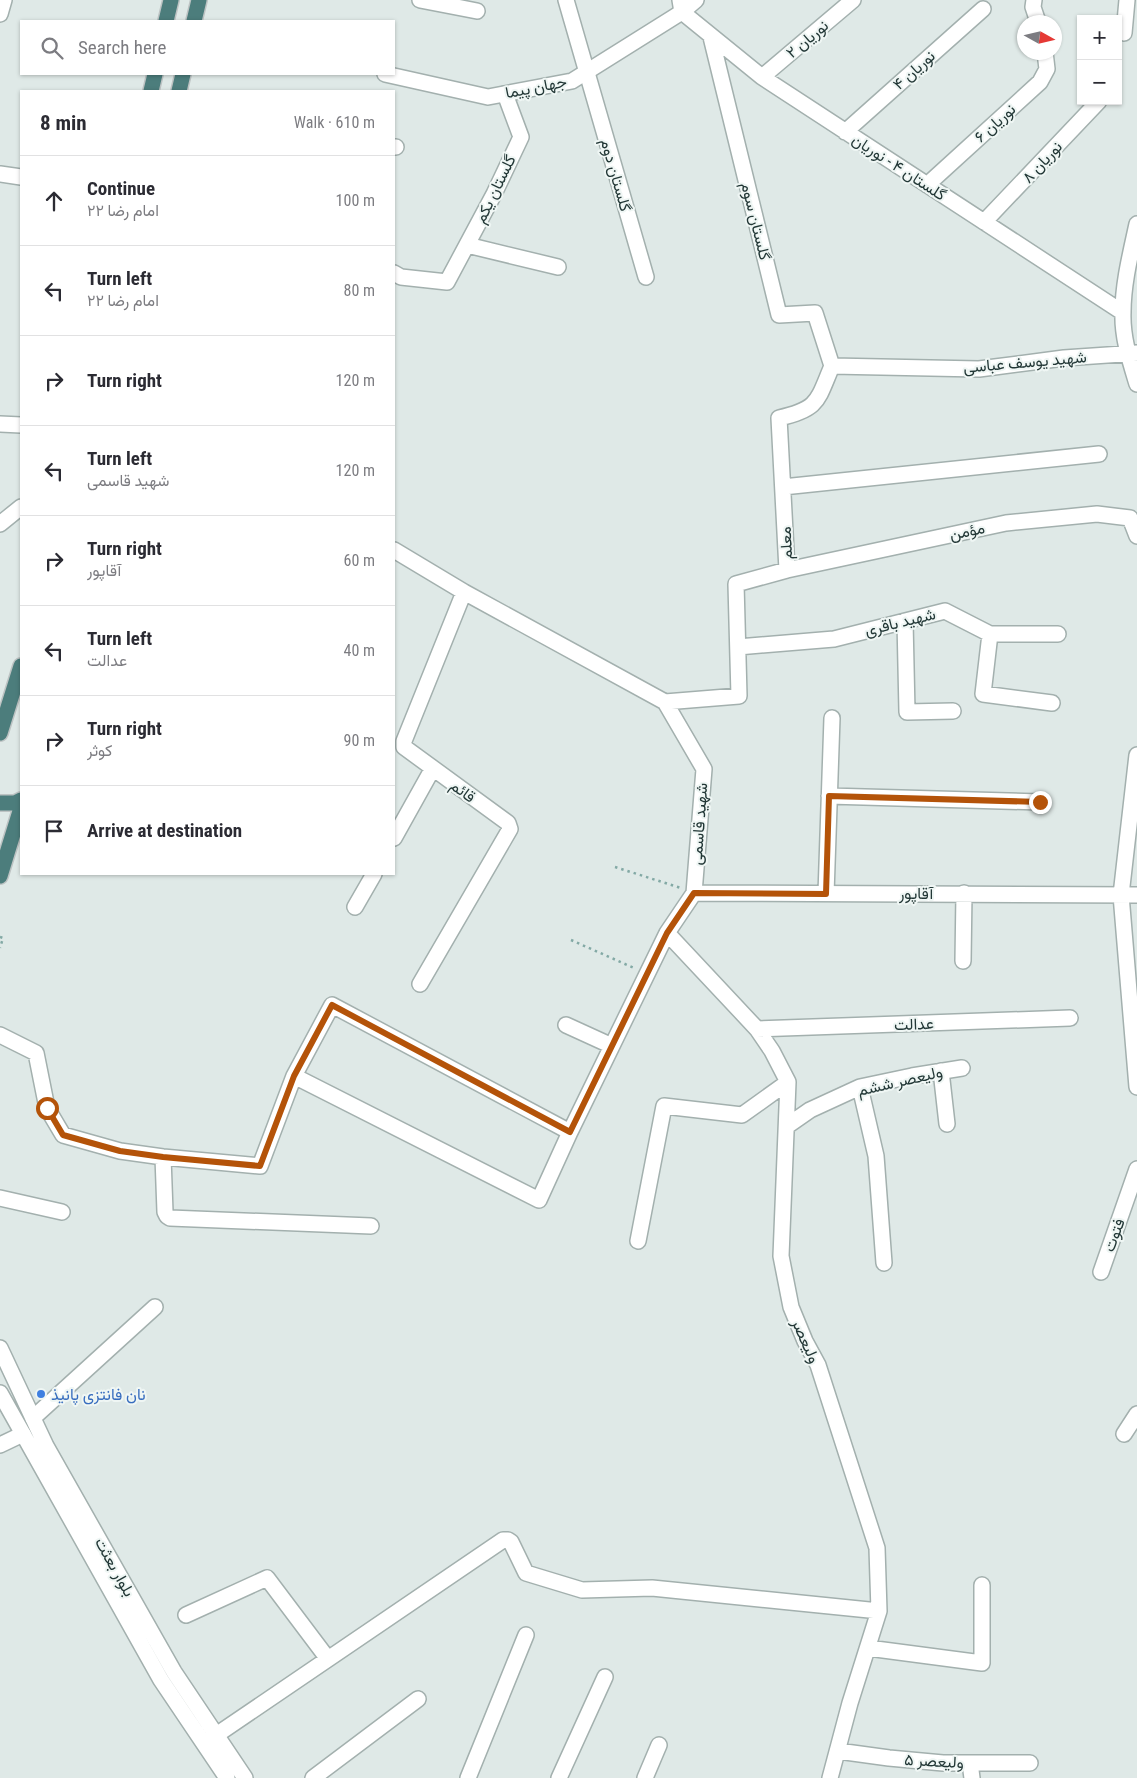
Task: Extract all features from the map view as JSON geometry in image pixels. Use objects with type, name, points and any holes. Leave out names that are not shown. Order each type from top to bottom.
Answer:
[{"type":"highway","points":[[166,20],[171,0]]},
{"type":"highway","points":[[194,20],[199,0]]},
{"type":"highway","points":[[151,90],[155,75]]},
{"type":"highway","points":[[180,90],[183,75]]},
{"type":"highway","points":[[0,732],[20,669]]},
{"type":"highway","points":[[0,803],[15,803],[20,800]]},
{"type":"highway","points":[[0,876],[20,811]]},
{"type":"street","points":[[0,14],[4,0]]},
{"type":"street","points":[[420,0],[477,11]]},
{"type":"street","name":"گلستان دوم","points":[[566,0],[646,277]]},
{"type":"street","name":"جهان پیما","points":[[390,75],[488,96],[572,81],[681,6],[696,0]]},
{"type":"street","name":"نوریان ۲","points":[[762,78],[853,0]]},
{"type":"street","points":[[1034,0],[1033,7],[1036,15]]},
{"type":"street","points":[[1124,33],[1127,0]]},
{"type":"street","name":"گلستان ۴ - نوریان","points":[[681,6],[711,37],[762,78],[1122,312]]},
{"type":"street","name":"نوریان ۴","points":[[845,132],[983,9]]},
{"type":"street","name":"گلستان سوم","points":[[711,37],[779,315],[815,313],[832,366]]},
{"type":"street","name":"نوریان ۶","points":[[927,185],[1040,82],[1047,69],[1045,60]]},
{"type":"street","name":"گلستان یکم","points":[[395,274],[401,277],[447,282],[494,194],[521,137],[505,94]]},
{"type":"street","name":"نوریان ۸","points":[[984,222],[1095,105]]},
{"type":"street","points":[[0,174],[20,177]]},
{"type":"street","points":[[1137,224],[1134,255],[1122,312],[1137,384]]},
{"type":"street","points":[[467,245],[558,268]]},
{"type":"street","name":"شهید یوسف عباسی","points":[[832,366],[979,369],[1064,358],[1132,353]]},
{"type":"street","name":"معلم","points":[[664,702],[739,696],[736,584],[787,570],[779,418],[798,413],[817,401],[832,366]]},
{"type":"street","points":[[0,424],[20,425]]},
{"type":"street","points":[[783,487],[1099,454]]},
{"type":"street","points":[[0,524],[20,507]]},
{"type":"street","name":"مؤمن","points":[[787,570],[1006,523],[1098,514],[1130,518],[1137,536]]},
{"type":"street","points":[[395,551],[464,592],[664,702]]},
{"type":"street","name":"قائم","points":[[420,984],[510,829],[508,823],[404,746],[404,741],[464,592]]},
{"type":"street","name":"شهید باقری","points":[[738,647],[834,639],[945,611],[990,634],[1058,634]]},
{"type":"street","points":[[905,621],[907,712],[953,711]]},
{"type":"street","points":[[990,634],[983,694],[1052,702]]},
{"type":"street","name":"شهید قاسمی","points":[[294,1076],[539,1200],[667,933],[694,893],[704,769],[664,702]]},
{"type":"street","points":[[826,894],[832,718]]},
{"type":"street","points":[[1137,755],[1122,895],[1137,1087]]},
{"type":"street","points":[[395,836],[433,768]]},
{"type":"street","points":[[829,796],[1040,802]]},
{"type":"street","points":[[355,907],[373,875]]},
{"type":"street","name":"آقاپور","points":[[694,893],[1137,895]]},
{"type":"street","points":[[963,961],[964,893]]},
{"type":"street","name":"ولیعصر","points":[[667,933],[757,1029],[772,1051],[788,1082],[781,1256],[791,1306],[805,1341],[818,1365],[878,1548],[879,1612],[830,1778]]},
{"type":"street","points":[[0,1035],[36,1053],[47,1108],[63,1135],[120,1151],[260,1166],[294,1076],[332,1005],[570,1132]]},
{"type":"street","name":"عدالت","points":[[757,1029],[1070,1018]]},
{"type":"street","points":[[566,1025],[612,1046]]},
{"type":"street","name":"ولیعصر ششم","points":[[787,1126],[810,1110],[860,1087],[962,1068]]},
{"type":"street","points":[[941,1071],[947,1124]]},
{"type":"street","points":[[638,1241],[664,1106],[742,1115],[788,1082]]},
{"type":"street","points":[[860,1087],[876,1156],[884,1263]]},
{"type":"street","points":[[163,1157],[165,1212],[170,1218],[371,1226]]},
{"type":"street","name":"فتوت","points":[[1101,1272],[1137,1169]]},
{"type":"street","points":[[0,1198],[62,1212]]},
{"type":"street","points":[[33,1418],[155,1308]]},
{"type":"street","name":"بلوار بعثت","points":[[0,1348],[46,1446],[174,1672],[210,1740],[227,1778]]},
{"type":"street","name":"بلوار بعثت","points":[[0,1393],[161,1680],[210,1740],[245,1778]]},
{"type":"street","points":[[1124,1434],[1137,1414]]},
{"type":"street","points":[[0,1445],[23,1434]]},
{"type":"street","points":[[210,1740],[503,1540],[511,1542],[526,1573],[582,1590],[652,1588],[879,1612]]},
{"type":"street","points":[[186,1615],[267,1578],[328,1659]]},
{"type":"street","points":[[868,1648],[982,1663],[982,1585]]},
{"type":"street","points":[[468,1778],[526,1635]]},
{"type":"street","points":[[559,1778],[605,1677]]},
{"type":"street","points":[[313,1778],[418,1699]]},
{"type":"street","points":[[645,1778],[659,1744]]},
{"type":"street","name":"ولیعصر ۵","points":[[838,1751],[889,1758],[943,1762],[1030,1763]]},
{"type":"street","points":[[970,1763],[972,1778]]},
{"type":"path","points":[[615,867],[694,893]]},
{"type":"path","points":[[0,948],[2,938]]},
{"type":"path","points":[[571,940],[647,973]]},
{"type":"place","name":"نان فانتزی پانیذ","points":[[41,1394]]},
{"type":"route","points":[[47,1108],[63,1135],[120,1151],[260,1166],[294,1076],[332,1005],[570,1132],[667,933],[694,893],[826,894],[829,796],[1040,802]]}]
